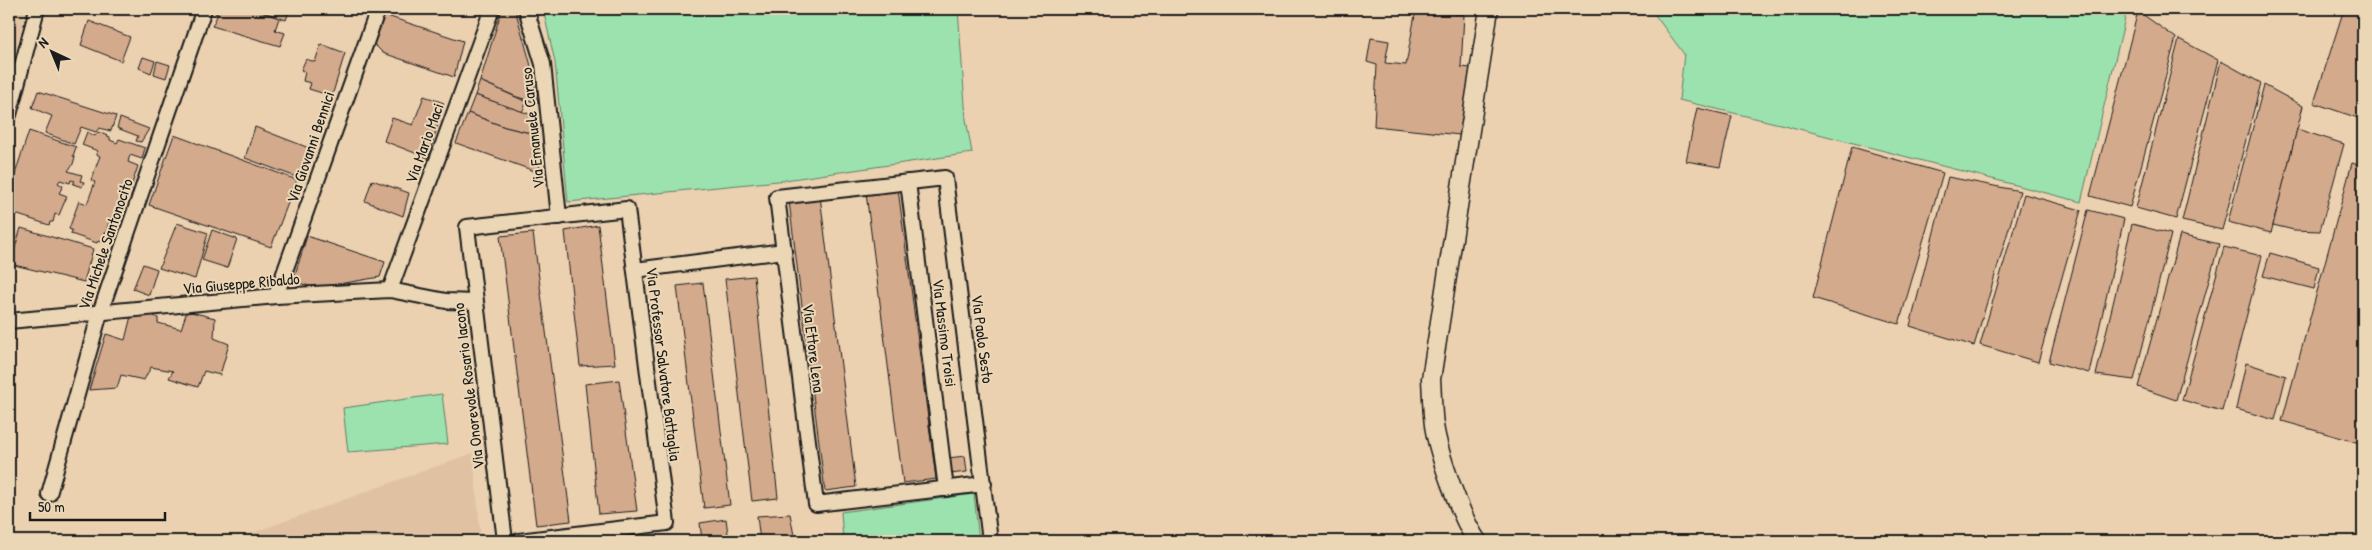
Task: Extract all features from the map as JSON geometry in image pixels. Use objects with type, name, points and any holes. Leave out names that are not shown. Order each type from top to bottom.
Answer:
[{"type":"street","points":[[9,116],[37,9]]},
{"type":"street","name":"Via Michele Santonocito","points":[[49,494],[100,313],[204,9]]},
{"type":"street","name":"Via Giovanni Bennici","points":[[276,296],[378,9]]},
{"type":"street","name":"Via Mario Maci","points":[[390,290],[492,9]]},
{"type":"street","name":"Via Emanuele Caruso","points":[[526,9],[543,64],[559,217]]},
{"type":"street","points":[[1477,541],[1471,533],[1449,478],[1434,426],[1431,379],[1489,9]]},
{"type":"street","name":"Via Paolo Sesto","points":[[908,182],[945,178],[990,541]]},
{"type":"street","name":"Via Ettore Lena","points":[[908,182],[777,197],[816,504],[946,489]]},
{"type":"street","name":"Via Massimo Troisi","points":[[908,182],[946,489]]},
{"type":"street","name":"Via Professor Salvatore Battaglia","points":[[519,541],[667,523],[627,209],[559,217]]},
{"type":"street","name":"Via Onorevole Rosario Iacono","points":[[505,541],[467,227],[559,217]]},
{"type":"street","points":[[635,270],[784,251]]},
{"type":"street","name":"Via Giuseppe Ribaldo","points":[[9,321],[276,296],[390,290],[446,301],[476,302]]},
{"type":"street","points":[[946,489],[984,484]]},
{"type":"shaded area","points":[[9,9],[27,9],[9,73]]},
{"type":"shaded area","points":[[473,453],[481,541],[230,541]]},
{"type":"green space","points":[[543,9],[958,9],[966,119],[972,153],[778,181],[568,202],[555,62]]},
{"type":"green space","points":[[1612,9],[2127,10],[2081,202],[1784,125],[1679,100],[1684,54],[1652,11]]},
{"type":"green space","points":[[442,394],[448,444],[348,452],[343,408]]},
{"type":"green space","points":[[974,494],[979,541],[843,541],[841,512]]},
{"type":"building","points":[[217,9],[252,9],[279,18],[275,30],[285,33],[280,46],[212,26],[218,14],[215,13]]},
{"type":"building","points":[[254,9],[290,9],[286,20]]},
{"type":"building","points":[[462,9],[480,9],[478,14]]},
{"type":"building","points":[[502,9],[515,9],[530,62],[538,103],[517,97],[480,81]]},
{"type":"building","points":[[1416,9],[1464,15],[1461,67],[1470,68],[1460,135],[1374,126],[1377,65],[1367,62],[1371,38],[1389,41],[1385,63],[1406,65]]},
{"type":"building","points":[[2344,9],[2363,9],[2363,110],[2361,119],[2314,103]]},
{"type":"building","points":[[2138,11],[2176,38],[2130,207],[2090,196]]},
{"type":"building","points":[[384,15],[463,41],[454,77],[383,53],[374,44]]},
{"type":"building","points":[[89,21],[130,37],[121,61],[81,45]]},
{"type":"building","points":[[2179,39],[2218,60],[2176,219],[2136,208]]},
{"type":"building","points":[[321,44],[345,53],[332,96],[309,89],[311,83],[303,81],[305,72],[301,70],[306,59],[315,62]]},
{"type":"building","points":[[143,57],[155,61],[151,73],[139,68]]},
{"type":"building","points":[[157,61],[170,65],[166,78],[154,74]]},
{"type":"building","points":[[2221,61],[2261,83],[2222,230],[2182,221]]},
{"type":"building","points":[[480,81],[527,102],[522,112],[475,95]]},
{"type":"building","points":[[2264,85],[2303,106],[2271,233],[2228,222]]},
{"type":"building","points":[[38,91],[116,116],[111,131],[99,128],[96,132],[81,127],[74,144],[45,133],[52,116],[32,108]]},
{"type":"building","points":[[475,95],[535,116],[538,135],[505,127],[468,113]]},
{"type":"building","points":[[424,96],[444,103],[428,158],[384,141],[392,118],[413,125]]},
{"type":"building","points":[[1697,108],[1732,116],[1720,167],[1686,161]]},
{"type":"building","points":[[468,113],[505,127],[538,135],[540,173],[456,143]]},
{"type":"building","points":[[120,118],[149,129],[141,142],[136,141],[138,136],[117,128]]},
{"type":"building","points":[[255,127],[309,148],[299,178],[245,158]]},
{"type":"building","points":[[2297,129],[2344,144],[2320,231],[2294,230],[2273,225]]},
{"type":"building","points":[[29,131],[76,147],[73,164],[68,171],[82,175],[80,181],[84,182],[82,187],[73,184],[75,181],[71,180],[70,183],[60,180],[58,183],[63,186],[59,193],[67,196],[59,215],[55,214],[53,222],[50,222],[49,225],[12,213],[9,210],[9,192]]},
{"type":"building","points":[[87,132],[95,136],[98,132],[110,137],[110,140],[117,143],[119,139],[145,148],[142,159],[130,155],[128,162],[138,166],[129,193],[125,192],[116,218],[111,217],[102,242],[98,241],[97,243],[71,234],[72,230],[69,229],[79,201],[87,204],[95,182],[91,180],[100,156],[96,154],[98,151],[82,145]]},
{"type":"building","points":[[174,135],[297,180],[271,247],[149,205]]},
{"type":"building","points":[[1852,147],[1943,173],[1899,324],[1813,298]]},
{"type":"building","points":[[2352,163],[2363,166],[2363,444],[2282,421]]},
{"type":"building","points":[[1948,177],[2020,191],[1974,346],[1910,326]]},
{"type":"building","points":[[372,180],[409,193],[403,216],[365,201]]},
{"type":"building","points":[[898,189],[936,479],[903,483],[866,193]]},
{"type":"building","points":[[2024,194],[2081,210],[2038,362],[1980,345]]},
{"type":"building","points":[[820,196],[856,487],[825,491],[789,201]]},
{"type":"building","points":[[2088,210],[2124,219],[2089,373],[2049,362]]},
{"type":"building","points":[[177,223],[208,233],[195,279],[159,268]]},
{"type":"building","points":[[2132,224],[2171,234],[2134,380],[2096,375]]},
{"type":"building","points":[[598,225],[615,364],[580,366],[565,231]]},
{"type":"building","points":[[21,228],[93,249],[84,282],[10,264]]},
{"type":"building","points":[[212,230],[237,239],[227,268],[202,260]]},
{"type":"building","points":[[533,233],[571,521],[536,525],[500,236]]},
{"type":"building","points":[[2180,235],[2219,244],[2176,400],[2138,387]]},
{"type":"building","points":[[307,236],[385,262],[380,277],[315,288],[293,281]]},
{"type":"building","points":[[2224,247],[2262,256],[2222,411],[2182,400]]},
{"type":"building","points":[[2270,253],[2319,267],[2314,289],[2263,276]]},
{"type":"building","points":[[143,264],[157,269],[149,295],[133,289]]},
{"type":"building","points":[[754,276],[778,498],[752,501],[725,279]]},
{"type":"building","points":[[703,283],[730,505],[704,508],[677,286]]},
{"type":"building","points":[[187,311],[215,318],[214,338],[229,344],[220,375],[204,371],[198,387],[169,378],[173,371],[151,367],[144,380],[121,375],[117,388],[89,390],[106,334],[125,340],[131,316],[152,315],[158,318],[158,323],[181,329]]},
{"type":"building","points":[[2246,363],[2286,376],[2275,420],[2236,409]]},
{"type":"building","points":[[619,380],[637,511],[599,514],[585,384]]},
{"type":"building","points":[[965,456],[967,472],[950,474],[948,458]]},
{"type":"building","points":[[790,514],[795,541],[760,541],[757,516]]},
{"type":"building","points":[[726,519],[729,541],[702,541],[700,523]]}]
